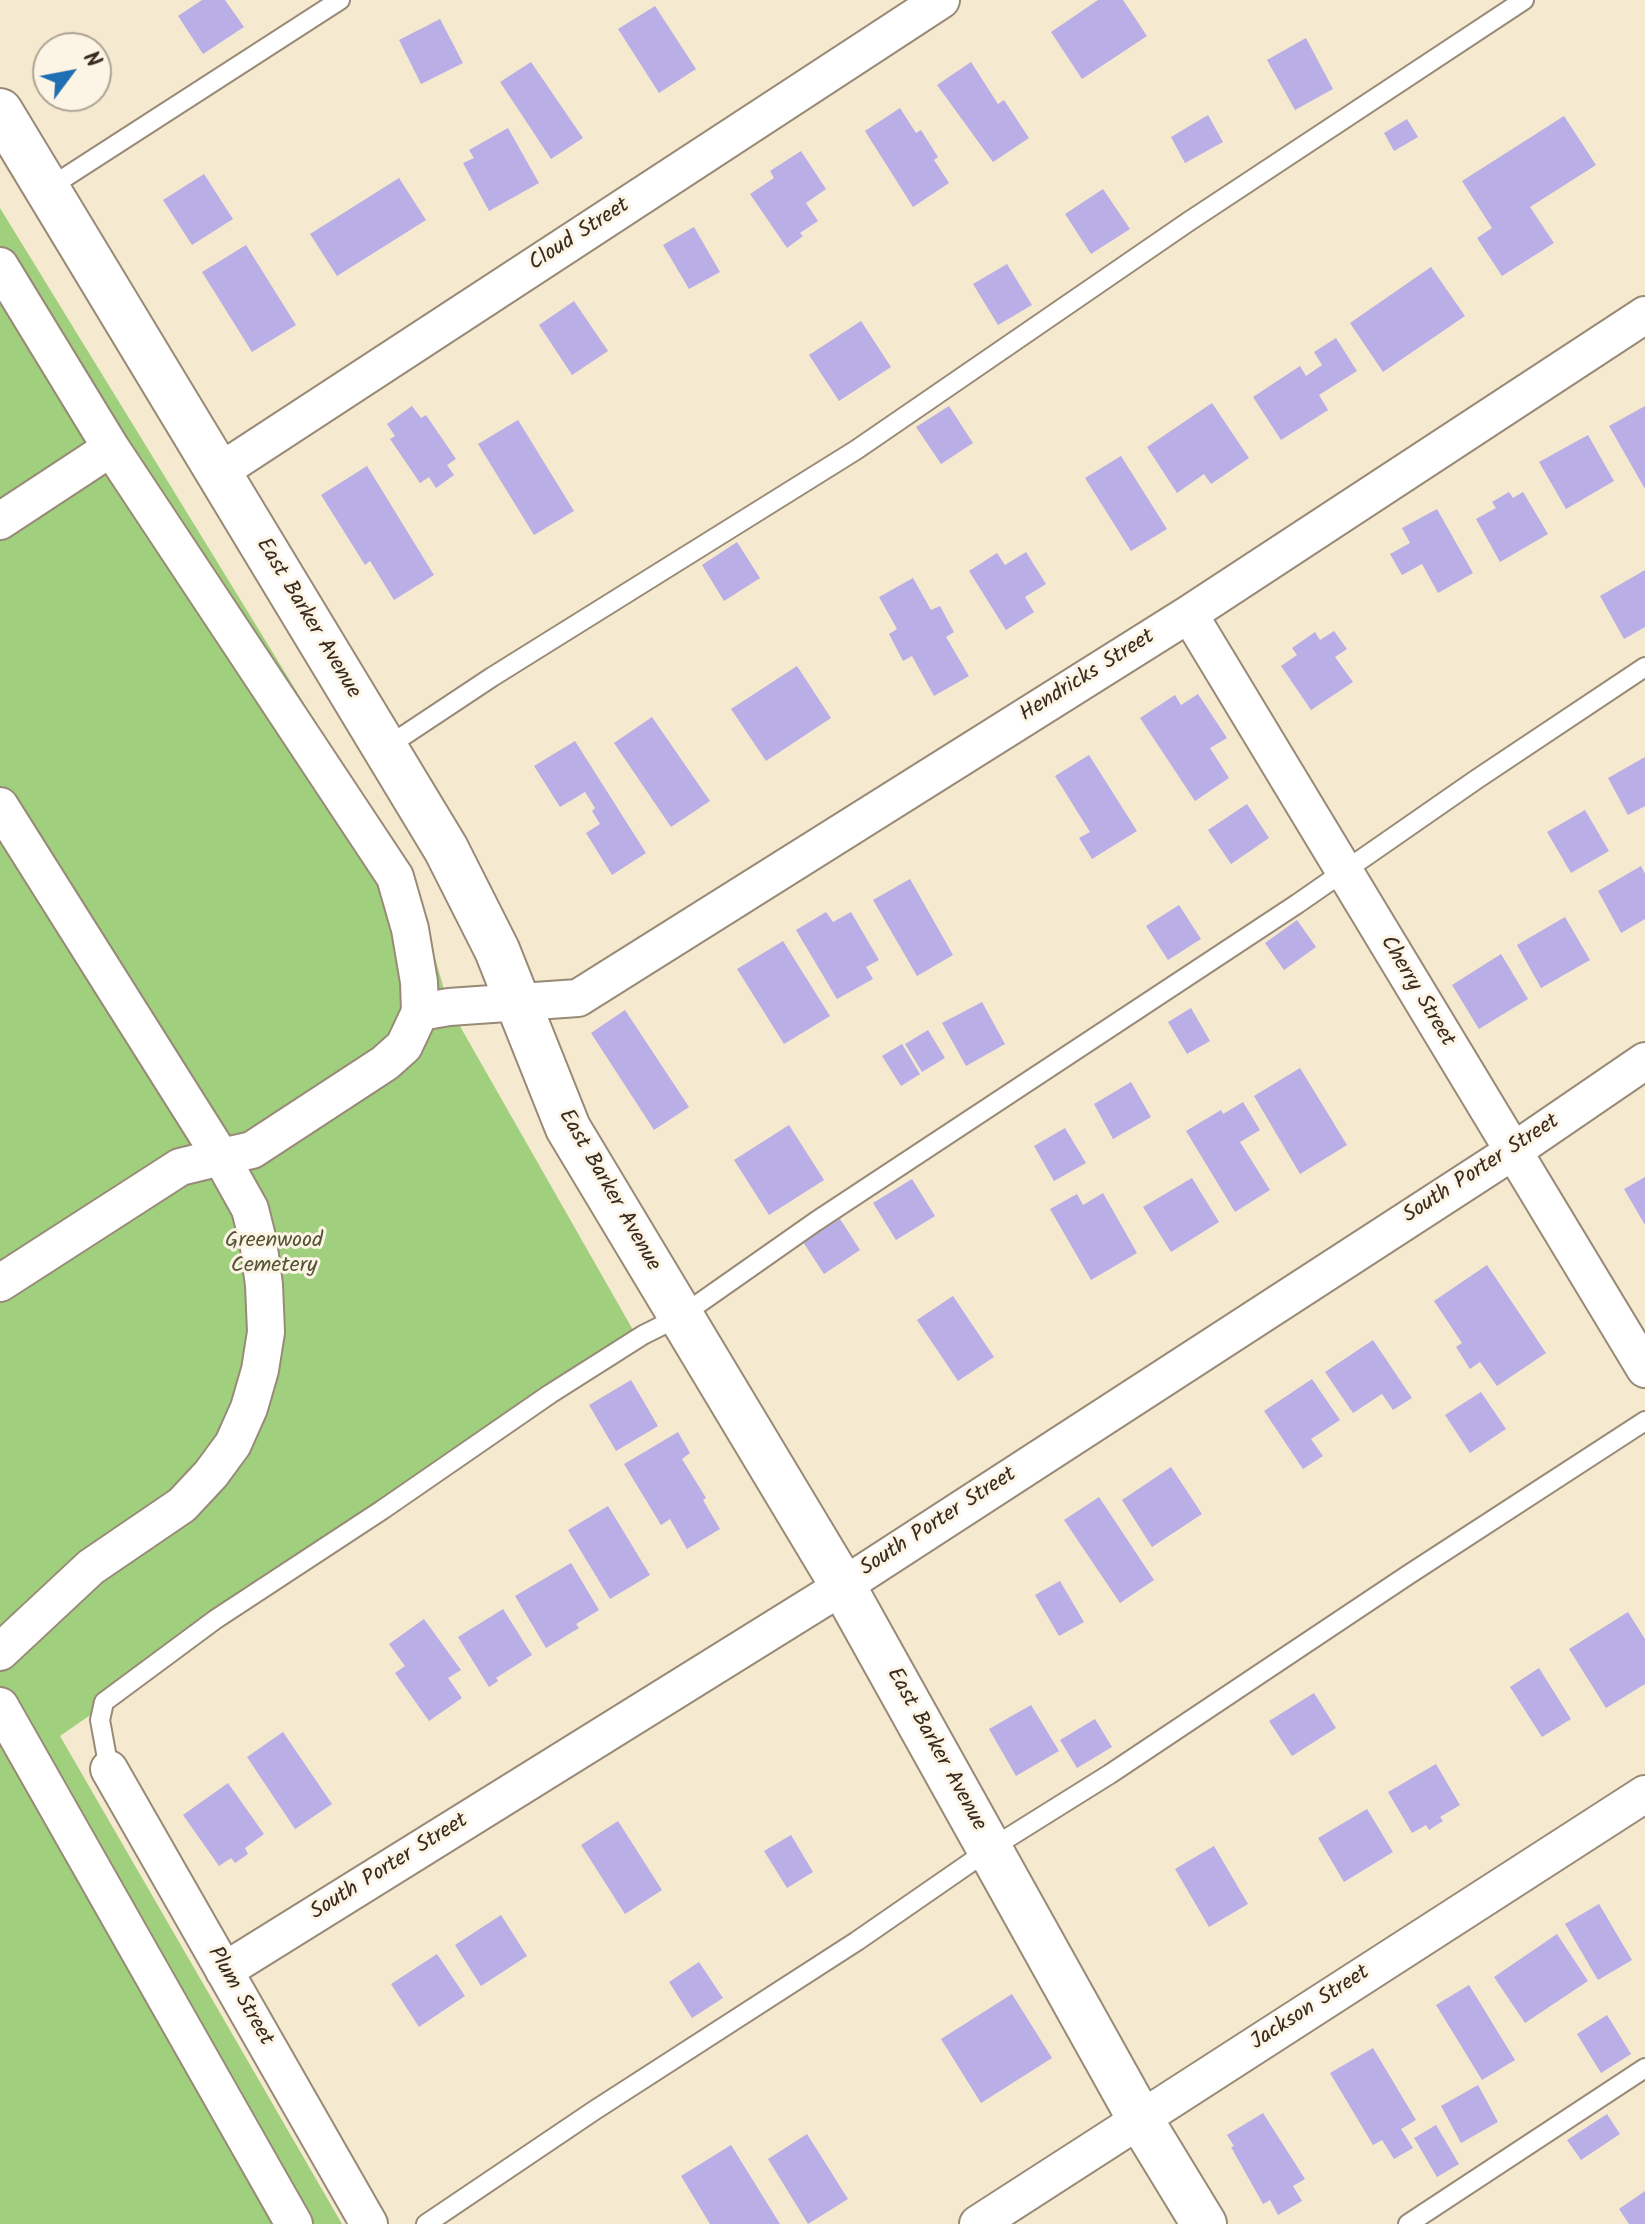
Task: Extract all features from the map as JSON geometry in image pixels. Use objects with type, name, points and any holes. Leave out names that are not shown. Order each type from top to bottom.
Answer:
[{"type":"street","name":"Cloud Street","points":[[219,472],[941,0]]},
{"type":"street","name":"East Barker Avenue","points":[[0,111],[446,849],[497,950],[568,1128],[843,1586],[1140,2119],[1204,2224]]},
{"type":"street","points":[[0,266],[111,448],[395,877],[410,929],[419,982],[420,1012],[404,1046],[385,1063],[252,1150],[180,1167],[0,1283]]},
{"type":"street","name":"Hendricks Street","points":[[420,1012],[578,998],[1189,614],[1645,315]]},
{"type":"street","points":[[0,521],[111,448]]},
{"type":"street","name":"Cherry Street","points":[[1189,614],[1645,1369]]},
{"type":"street","points":[[0,806],[221,1157],[250,1209],[264,1285],[266,1332],[260,1370],[249,1408],[233,1444],[211,1474],[182,1505],[91,1567],[0,1652]]},
{"type":"street","name":"South Porter Street","points":[[224,1971],[843,1586],[1512,1152],[1645,1061]]},
{"type":"street","points":[[0,1706],[294,2224]]},
{"type":"street","name":"Plum Street","points":[[109,1769],[369,2224]]},
{"type":"street","name":"Jackson Street","points":[[978,2224],[1645,1794]]},
{"type":"lane","points":[[47,189],[340,0]]},
{"type":"lane","points":[[385,748],[492,677],[856,450],[1188,222],[1524,0]]},
{"type":"lane","points":[[109,1769],[100,1720],[104,1702],[216,1619],[550,1394],[643,1335],[681,1316],[815,1222],[1645,667]]},
{"type":"lane","points":[[426,2224],[595,2110],[857,1941],[990,1849],[1110,1774],[1645,1421]]},
{"type":"lane","points":[[1408,2224],[1645,2068]]},
{"type":"green space","name":"Greenwood Cemetery","points":[[0,208],[413,881],[449,1007],[637,1337],[60,1736],[342,2224],[0,2224]]},
{"type":"building","points":[[202,0],[225,0],[244,27],[203,54],[178,16]]},
{"type":"building","points":[[1098,0],[1123,0],[1147,36],[1082,79],[1051,32]]},
{"type":"building","points":[[655,6],[696,69],[659,93],[618,29]]},
{"type":"building","points":[[440,19],[463,63],[421,84],[399,40]]},
{"type":"building","points":[[1306,38],[1333,89],[1295,110],[1267,60]]},
{"type":"building","points":[[531,62],[583,138],[551,159],[500,82]]},
{"type":"building","points":[[971,62],[998,104],[1004,100],[1029,138],[993,162],[937,85]]},
{"type":"building","points":[[900,108],[916,133],[921,130],[938,157],[934,160],[949,183],[913,207],[865,131]]},
{"type":"building","points":[[1208,115],[1223,142],[1185,163],[1171,137]]},
{"type":"building","points":[[1564,116],[1596,165],[1530,207],[1554,243],[1502,276],[1477,238],[1492,228],[1462,181]]},
{"type":"building","points":[[1407,119],[1418,137],[1394,151],[1384,133]]},
{"type":"building","points":[[508,128],[539,183],[489,211],[463,163],[474,158],[469,150]]},
{"type":"building","points":[[801,151],[826,189],[806,203],[818,221],[800,233],[803,236],[787,248],[750,194],[774,178],[770,171]]},
{"type":"building","points":[[204,174],[233,219],[192,245],[163,200]]},
{"type":"building","points":[[399,178],[426,220],[337,276],[310,234]]},
{"type":"building","points":[[1103,189],[1130,229],[1091,254],[1065,214]]},
{"type":"building","points":[[694,227],[720,272],[689,289],[663,245]]},
{"type":"building","points":[[246,245],[296,325],[252,352],[202,272]]},
{"type":"building","points":[[1007,264],[1032,305],[998,325],[973,284]]},
{"type":"building","points":[[1431,267],[1465,316],[1383,372],[1350,323]]},
{"type":"building","points":[[574,301],[608,351],[572,375],[539,325]]},
{"type":"building","points":[[861,321],[891,367],[839,401],[809,355]]},
{"type":"building","points":[[1336,338],[1357,371],[1319,395],[1328,410],[1281,440],[1253,397],[1300,366],[1306,376],[1322,365],[1314,352]]},
{"type":"building","points":[[1212,403],[1249,458],[1211,484],[1204,474],[1177,493],[1147,447]]},
{"type":"building","points":[[412,406],[421,418],[426,415],[456,459],[447,465],[454,475],[436,488],[429,477],[420,483],[390,439],[395,436],[387,424]]},
{"type":"building","points":[[949,406],[973,443],[941,464],[916,427]]},
{"type":"building","points":[[1645,406],[1645,489],[1609,426]]},
{"type":"building","points":[[518,420],[574,511],[534,535],[478,444]]},
{"type":"building","points":[[1588,435],[1614,481],[1566,509],[1539,462]]},
{"type":"building","points":[[1121,456],[1167,529],[1131,551],[1085,478]]},
{"type":"building","points":[[367,466],[434,575],[394,600],[370,561],[365,565],[321,495]]},
{"type":"building","points":[[1509,492],[1513,498],[1523,492],[1548,534],[1500,562],[1476,519],[1496,508],[1492,502]]},
{"type":"building","points":[[1437,509],[1473,573],[1438,593],[1422,564],[1402,575],[1390,554],[1410,543],[1402,528]]},
{"type":"building","points":[[737,542],[760,578],[724,601],[702,565]]},
{"type":"building","points":[[1026,552],[1046,584],[1025,597],[1034,612],[1006,630],[969,571],[997,553],[1005,565]]},
{"type":"building","points":[[1645,570],[1645,627],[1624,639],[1600,596]]},
{"type":"building","points":[[913,578],[931,610],[940,606],[954,632],[946,637],[969,676],[934,696],[912,656],[903,661],[889,634],[897,629],[879,597]]},
{"type":"building","points":[[1334,631],[1347,649],[1335,657],[1353,682],[1311,710],[1281,666],[1297,655],[1292,648],[1315,632],[1320,640]]},
{"type":"building","points":[[797,666],[831,718],[766,761],[731,709]]},
{"type":"building","points":[[1198,694],[1227,738],[1210,748],[1229,778],[1195,801],[1140,718],[1175,695],[1181,705]]},
{"type":"building","points":[[652,717],[710,801],[671,827],[614,743]]},
{"type":"building","points":[[575,741],[646,853],[612,875],[586,833],[600,824],[585,792],[560,807],[534,766]]},
{"type":"building","points":[[1089,755],[1137,831],[1092,859],[1079,838],[1090,832],[1055,776]]},
{"type":"building","points":[[1645,757],[1645,806],[1628,815],[1608,778]]},
{"type":"building","points":[[1247,804],[1269,838],[1231,864],[1208,830]]},
{"type":"building","points":[[1585,810],[1609,851],[1571,873],[1547,832]]},
{"type":"building","points":[[1641,866],[1645,874],[1645,919],[1621,933],[1598,891]]},
{"type":"building","points":[[910,879],[953,955],[917,976],[873,900]]},
{"type":"building","points":[[1179,905],[1201,939],[1168,960],[1146,926]]},
{"type":"building","points":[[826,912],[833,922],[851,912],[879,960],[866,967],[873,979],[837,999],[796,930]]},
{"type":"building","points":[[1565,917],[1590,960],[1541,988],[1517,945]]},
{"type":"building","points":[[1297,920],[1316,947],[1284,970],[1265,943]]},
{"type":"building","points":[[783,941],[830,1016],[784,1044],[737,969]]},
{"type":"building","points":[[1501,954],[1528,999],[1479,1029],[1452,985]]},
{"type":"building","points":[[982,1002],[1005,1044],[966,1066],[942,1023]]},
{"type":"building","points":[[1191,1008],[1210,1041],[1187,1054],[1168,1022]]},
{"type":"building","points":[[625,1010],[689,1107],[654,1130],[591,1033]]},
{"type":"building","points":[[928,1030],[945,1058],[922,1072],[905,1044]]},
{"type":"building","points":[[902,1044],[920,1074],[901,1086],[882,1056]]},
{"type":"building","points":[[1300,1068],[1347,1145],[1300,1174],[1254,1096]]},
{"type":"building","points":[[1131,1082],[1151,1117],[1113,1139],[1094,1104]]},
{"type":"building","points":[[1243,1102],[1260,1130],[1240,1142],[1270,1190],[1235,1212],[1186,1131],[1221,1110],[1223,1114]]},
{"type":"building","points":[[789,1125],[824,1180],[769,1215],[734,1160]]},
{"type":"building","points":[[1065,1128],[1086,1163],[1054,1181],[1034,1146]]},
{"type":"building","points":[[1645,1177],[1645,1225],[1624,1189]]},
{"type":"building","points":[[1192,1178],[1219,1222],[1171,1252],[1143,1207]]},
{"type":"building","points":[[912,1179],[935,1216],[896,1240],[873,1203]]},
{"type":"building","points":[[1103,1193],[1137,1253],[1091,1280],[1050,1209],[1077,1194],[1083,1205]]},
{"type":"building","points":[[840,1219],[860,1250],[824,1274],[803,1242]]},
{"type":"building","points":[[1487,1265],[1546,1353],[1497,1386],[1480,1362],[1470,1369],[1456,1347],[1462,1343],[1434,1301]]},
{"type":"building","points":[[953,1296],[994,1357],[958,1381],[917,1320]]},
{"type":"building","points":[[1373,1340],[1412,1398],[1393,1410],[1382,1394],[1353,1413],[1325,1372]]},
{"type":"building","points":[[1312,1379],[1340,1420],[1311,1439],[1323,1456],[1303,1469],[1264,1411]]},
{"type":"building","points":[[631,1380],[658,1426],[616,1451],[589,1405]]},
{"type":"building","points":[[1481,1392],[1506,1429],[1470,1453],[1445,1415]]},
{"type":"building","points":[[678,1432],[690,1453],[682,1459],[706,1498],[703,1500],[720,1529],[687,1549],[670,1519],[661,1525],[624,1464]]},
{"type":"building","points":[[1171,1467],[1202,1514],[1152,1547],[1122,1500]]},
{"type":"building","points":[[1099,1497],[1154,1580],[1120,1603],[1064,1520]]},
{"type":"building","points":[[608,1506],[650,1575],[610,1599],[568,1530]]},
{"type":"building","points":[[571,1563],[599,1610],[576,1624],[579,1628],[546,1648],[515,1596]]},
{"type":"building","points":[[1060,1581],[1084,1622],[1059,1636],[1035,1595]]},
{"type":"building","points":[[503,1609],[532,1655],[496,1678],[498,1681],[489,1687],[458,1637]]},
{"type":"building","points":[[1628,1612],[1645,1639],[1645,1684],[1606,1708],[1569,1649]]},
{"type":"building","points":[[424,1619],[461,1670],[448,1678],[462,1698],[429,1721],[395,1673],[405,1666],[389,1644]]},
{"type":"building","points":[[1539,1668],[1571,1719],[1542,1737],[1510,1687]]},
{"type":"building","points":[[1314,1693],[1336,1728],[1292,1756],[1269,1721]]},
{"type":"building","points":[[1031,1705],[1059,1751],[1016,1776],[989,1729]]},
{"type":"building","points":[[1095,1719],[1112,1747],[1077,1768],[1060,1740]]},
{"type":"building","points":[[283,1732],[332,1804],[295,1829],[247,1757]]},
{"type":"building","points":[[1436,1764],[1460,1805],[1440,1817],[1443,1821],[1429,1830],[1426,1825],[1412,1833],[1388,1792]]},
{"type":"building","points":[[228,1783],[264,1834],[245,1848],[248,1854],[235,1863],[231,1858],[219,1866],[183,1815]]},
{"type":"building","points":[[1367,1809],[1393,1852],[1344,1882],[1318,1838]]},
{"type":"building","points":[[618,1821],[662,1890],[625,1914],[581,1845]]},
{"type":"building","points":[[791,1835],[813,1872],[787,1888],[764,1851]]},
{"type":"building","points":[[1214,1846],[1248,1904],[1209,1927],[1175,1869]]},
{"type":"building","points":[[1599,1904],[1632,1960],[1598,1980],[1565,1924]]},
{"type":"building","points":[[501,1915],[527,1956],[481,1986],[455,1945]]},
{"type":"building","points":[[1557,1934],[1588,1981],[1525,2023],[1494,1977]]},
{"type":"building","points":[[437,1954],[465,1996],[419,2027],[391,1984]]},
{"type":"building","points":[[699,1962],[723,1998],[692,2018],[669,1982]]},
{"type":"building","points":[[1469,1985],[1515,2060],[1482,2080],[1436,2005]]},
{"type":"building","points":[[1012,1994],[1052,2058],[981,2103],[941,2039]]},
{"type":"building","points":[[1607,2015],[1631,2054],[1601,2073],[1577,2034]]},
{"type":"building","points":[[1373,2048],[1416,2120],[1401,2129],[1413,2148],[1394,2159],[1382,2140],[1373,2145],[1330,2073]]},
{"type":"building","points":[[1478,2085],[1498,2122],[1461,2143],[1441,2106]]},
{"type":"building","points":[[1263,2113],[1305,2179],[1293,2186],[1302,2201],[1278,2215],[1270,2200],[1263,2204],[1227,2135]]},
{"type":"building","points":[[1607,2114],[1620,2134],[1581,2160],[1567,2140]]},
{"type":"building","points":[[1436,2125],[1459,2164],[1437,2177],[1414,2138]]},
{"type":"building","points":[[807,2134],[848,2199],[808,2224],[768,2159]]},
{"type":"building","points":[[731,2145],[780,2224],[710,2224],[681,2176]]},
{"type":"building","points":[[1645,2191],[1645,2224],[1629,2224],[1619,2209]]}]
